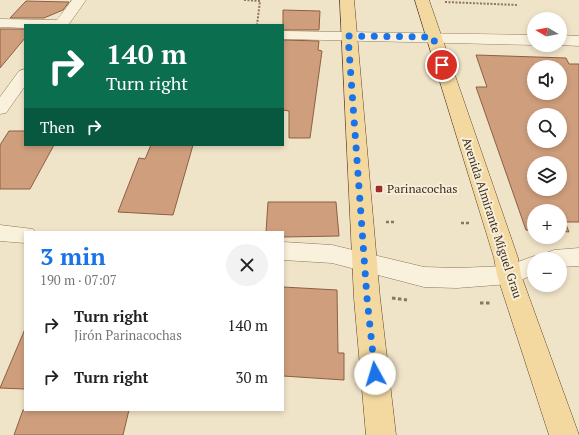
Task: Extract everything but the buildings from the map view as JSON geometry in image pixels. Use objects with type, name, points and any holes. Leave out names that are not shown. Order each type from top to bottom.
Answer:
[{"type":"main road","points":[[347,0],[348,36],[365,262],[381,435]]},
{"type":"main road","name":"Avenida Almirante Miguel Grau","points":[[422,1],[506,258],[509,275],[564,435]]},
{"type":"street","points":[[63,24],[79,0]]},
{"type":"street","points":[[0,23],[31,24]]},
{"type":"street","points":[[284,34],[527,40]]},
{"type":"street","points":[[567,40],[579,41]]},
{"type":"street","points":[[0,109],[24,75]]},
{"type":"street","points":[[0,233],[24,235]]},
{"type":"street","points":[[284,251],[332,254],[424,277],[456,278],[509,275],[527,268]]},
{"type":"street","points":[[567,258],[579,257]]},
{"type":"path","points":[[244,0],[260,1],[257,24]]},
{"type":"path","points":[[422,1],[518,5]]},
{"type":"place","name":"Parinacochas","points":[[379,189]]},
{"type":"route","points":[[375,374],[367,298],[362,212],[348,36],[433,37],[442,65]]}]
